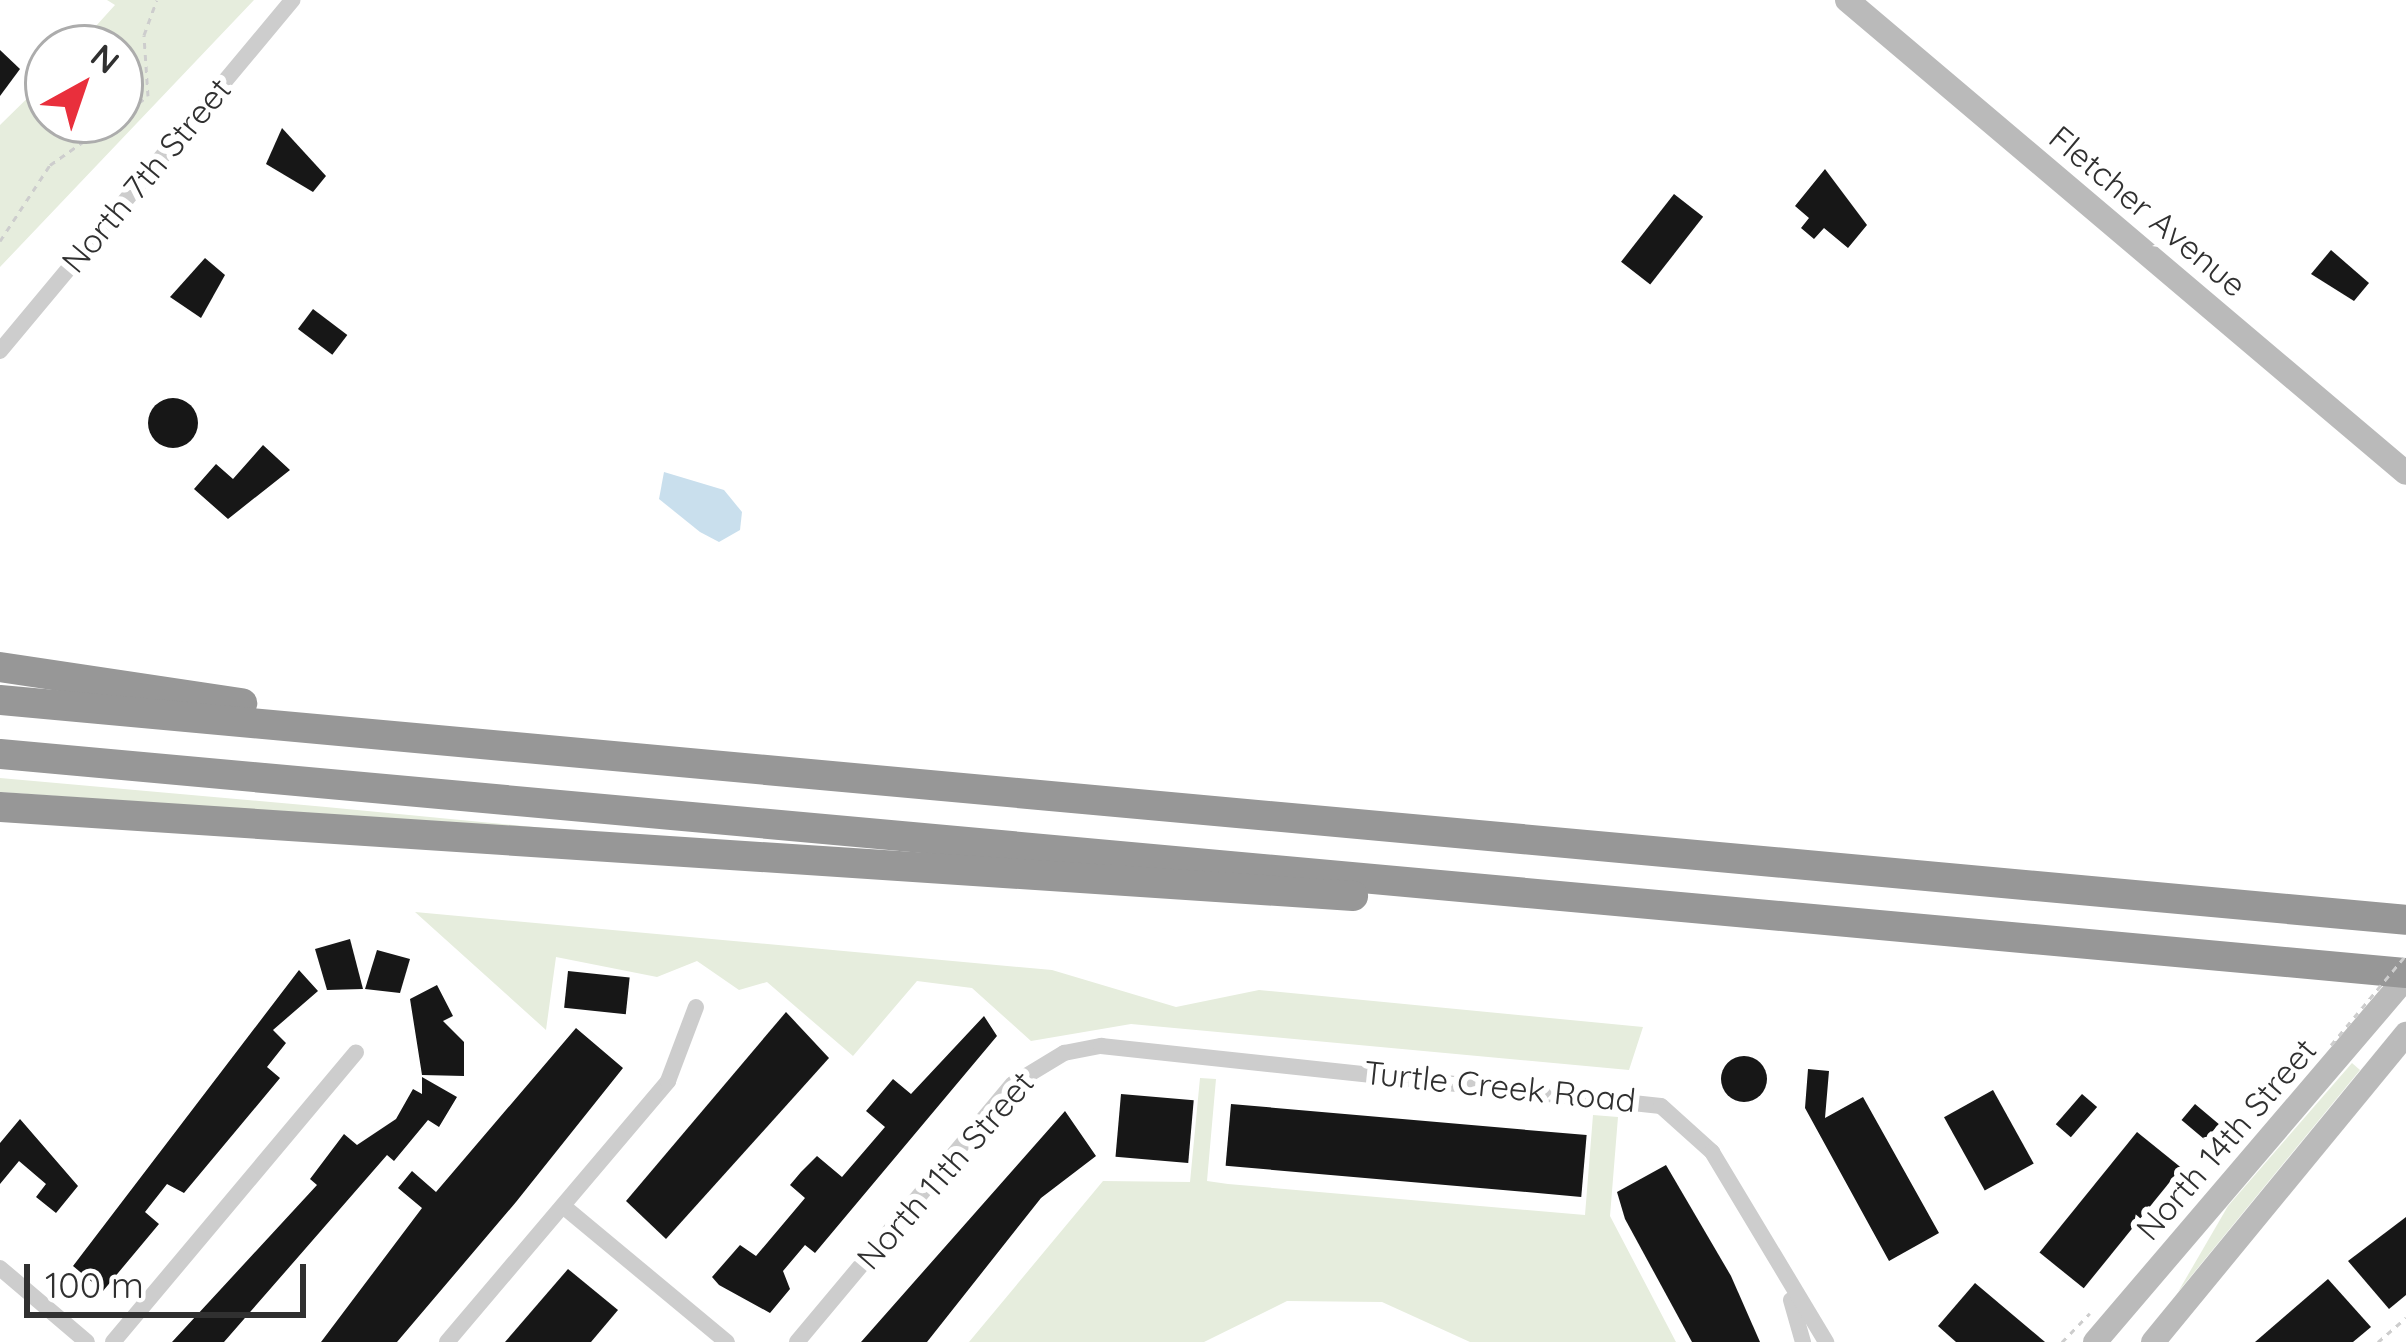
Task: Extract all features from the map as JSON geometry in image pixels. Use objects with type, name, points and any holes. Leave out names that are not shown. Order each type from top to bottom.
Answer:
[{"type":"highway","points":[[0,667],[550,749]]},
{"type":"highway","points":[[0,700],[2406,920]]},
{"type":"highway","points":[[0,754],[2406,976]]},
{"type":"highway","points":[[0,807],[1165,891],[1659,904]]},
{"type":"main road","name":"Fletcher Avenue","points":[[1847,0],[2406,472]]},
{"type":"main road","name":"North 14th Street","points":[[2095,1342],[2336,1050],[2406,976]]},
{"type":"main road","name":"North 14th Street","points":[[2153,1342],[2406,1034]]},
{"type":"street","name":"North 7th Street","points":[[0,351],[292,0]]},
{"type":"street","points":[[447,1342],[668,1082],[696,1007]]},
{"type":"street","name":"Turtle Creek Road","points":[[1120,1046],[1642,1099],[1702,1138],[1785,1282],[1826,1342]]},
{"type":"street","name":"North 11th Street","points":[[797,1342],[1013,1084],[1064,1053],[1120,1046]]},
{"type":"street","points":[[113,1342],[356,1052]]},
{"type":"street","points":[[563,1206],[727,1342]]},
{"type":"street","points":[[0,1268],[87,1342]]},
{"type":"street","name":"Turtle Creek Road","points":[[1785,1282],[1803,1342]]},
{"type":"path","points":[[0,241],[50,165],[148,96],[144,35],[157,0]]},
{"type":"path","points":[[2336,1050],[2406,955]]},
{"type":"path","points":[[2378,1342],[2406,1318]]},
{"type":"green space","points":[[107,0],[254,0],[144,116],[144,24],[98,24],[115,5]]},
{"type":"green space","points":[[24,102],[24,144],[117,144],[0,267],[0,125]]},
{"type":"green space","points":[[0,778],[326,807],[648,838],[0,792]]},
{"type":"green space","points":[[415,912],[1052,970],[1176,1007],[1259,990],[1643,1027],[1629,1070],[1131,1024],[1031,1041],[972,988],[917,981],[853,1056],[767,982],[739,990],[697,961],[657,977],[556,957],[546,1030]]},
{"type":"green space","points":[[2352,1063],[2360,1070],[2178,1292],[2228,1206]]},
{"type":"green space","points":[[1200,1078],[1216,1079],[1207,1181],[1228,1184],[1585,1215],[1593,1115],[1618,1117],[1610,1216],[1676,1342],[1470,1342],[1382,1302],[1287,1301],[1204,1342],[969,1342],[1103,1181],[1190,1182]]},
{"type":"water","points":[[664,472],[724,490],[742,512],[740,530],[719,542],[700,532],[659,499]]},
{"type":"building","points":[[0,50],[20,69],[0,96]]},
{"type":"building","points":[[282,128],[326,176],[313,192],[266,164]]},
{"type":"building","points":[[1825,169],[1867,225],[1848,248],[1824,228],[1814,239],[1801,228],[1809,218],[1795,206]]},
{"type":"building","points":[[1674,194],[1703,217],[1650,285],[1621,262]]},
{"type":"building","points":[[2331,250],[2369,283],[2354,301],[2311,274]]},
{"type":"building","points":[[205,258],[225,275],[201,318],[170,297]]},
{"type":"building","points":[[313,309],[347,335],[332,355],[298,329]]},
{"type":"building","points":[[173,398],[190,406],[198,423],[190,440],[173,448],[156,440],[148,423],[156,406]]},
{"type":"building","points":[[263,445],[290,470],[228,519],[194,489],[216,464],[233,479]]},
{"type":"building","points":[[350,939],[363,989],[327,990],[315,949]]},
{"type":"building","points":[[377,950],[410,959],[400,993],[365,989]]},
{"type":"building","points":[[299,970],[318,991],[273,1030],[286,1043],[267,1067],[280,1078],[184,1193],[167,1184],[145,1212],[159,1224],[103,1291],[73,1266]]},
{"type":"building","points":[[568,971],[630,977],[626,1014],[564,1008]]},
{"type":"building","points":[[437,985],[453,1016],[443,1021],[464,1042],[464,1076],[422,1075],[410,999]]},
{"type":"building","points":[[786,1012],[829,1058],[666,1239],[626,1201]]},
{"type":"building","points":[[984,1016],[997,1036],[815,1253],[805,1245],[783,1271],[790,1289],[770,1313],[719,1285],[712,1277],[740,1245],[756,1256],[805,1198],[790,1185],[801,1172],[817,1156],[842,1177],[885,1127],[866,1111],[893,1079],[911,1094]]},
{"type":"building","points":[[576,1028],[623,1068],[516,1202],[397,1342],[321,1342],[422,1208],[398,1188],[412,1171],[436,1192]]},
{"type":"building","points":[[1744,1056],[1760,1063],[1767,1079],[1760,1095],[1744,1102],[1728,1095],[1721,1079],[1728,1063]]},
{"type":"building","points":[[1808,1069],[1829,1071],[1825,1118],[1863,1097],[1939,1233],[1889,1261],[1805,1108]]},
{"type":"building","points":[[422,1077],[457,1097],[439,1127],[428,1120],[394,1161],[387,1155],[224,1342],[172,1342],[317,1185],[310,1179],[344,1134],[357,1145],[396,1119],[413,1089],[422,1094]]},
{"type":"building","points":[[1993,1090],[2034,1163],[1985,1191],[1944,1117]]},
{"type":"building","points":[[1121,1094],[1194,1100],[1188,1163],[1116,1157]]},
{"type":"building","points":[[2082,1094],[2097,1107],[2071,1137],[2056,1124]]},
{"type":"building","points":[[1231,1104],[1587,1135],[1581,1197],[1226,1166]]},
{"type":"building","points":[[2195,1104],[2219,1124],[2205,1140],[2182,1120]]},
{"type":"building","points":[[1065,1111],[1096,1156],[1041,1198],[927,1342],[861,1342]]},
{"type":"building","points":[[20,1119],[78,1186],[56,1213],[36,1197],[46,1184],[19,1161],[0,1184],[0,1143]]},
{"type":"building","points":[[2137,1132],[2181,1168],[2084,1288],[2039,1252]]},
{"type":"building","points":[[1666,1165],[1731,1276],[1760,1342],[1692,1342],[1625,1219],[1617,1192]]},
{"type":"building","points":[[2406,1217],[2406,1295],[2389,1309],[2348,1261]]},
{"type":"building","points":[[568,1269],[618,1310],[591,1342],[505,1342]]},
{"type":"building","points":[[2328,1279],[2371,1327],[2353,1342],[2255,1342]]},
{"type":"building","points":[[1975,1283],[2045,1342],[1956,1342],[1938,1326]]}]
